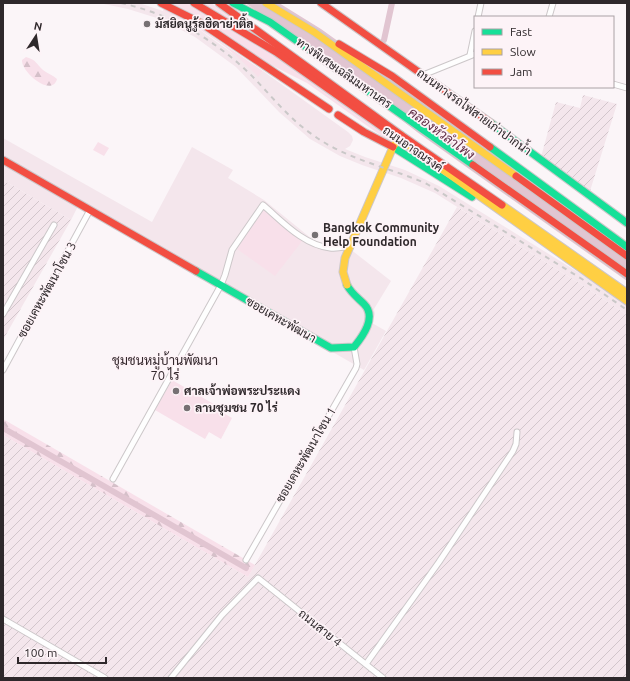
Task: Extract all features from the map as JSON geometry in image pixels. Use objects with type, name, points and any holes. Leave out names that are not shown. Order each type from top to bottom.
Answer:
[{"type":"main road","points":[[161,3],[192,17],[329,109]]},
{"type":"main road","name":"ถนนอาจณรงค์","points":[[194,3],[276,52],[400,137],[487,194],[627,293]]},
{"type":"main road","name":"ถนนอาจณรงค์","points":[[218,3],[512,220],[627,301]]},
{"type":"main road","name":"ทางพิเศษเฉลิมมหานคร","points":[[233,3],[270,22],[298,41],[627,274]]},
{"type":"main road","name":"ทางพิเศษเฉลิมมหานคร","points":[[266,3],[314,32],[627,256]]},
{"type":"main road","name":"ถนนทางรถไฟสายเก่าปากน้ำ","points":[[321,3],[627,223]]},
{"type":"main road","points":[[314,32],[340,44],[392,76],[627,247]]},
{"type":"main road","points":[[338,115],[512,220]]},
{"type":"main road","points":[[354,348],[370,317],[370,312],[345,283],[342,275],[345,258],[393,147],[400,137]]},
{"type":"main road","name":"ซอยเคหะพัฒนา","points":[[3,160],[331,348],[354,348]]},
{"type":"street","points":[[478,16],[481,3]]},
{"type":"street","points":[[549,16],[553,3]]},
{"type":"street","points":[[423,75],[472,55],[474,39]]},
{"type":"street","points":[[614,84],[627,88]]},
{"type":"street","points":[[113,479],[221,285],[232,250],[263,205],[303,238],[317,245],[330,248],[351,246]]},
{"type":"street","name":"ซอยเคหะพัฒนาโซน 3","points":[[3,370],[90,210]]},
{"type":"street","points":[[3,314],[54,225]]},
{"type":"street","name":"ซอยเคหะพัฒนาโซน 1","points":[[246,560],[356,368],[357,364],[354,348]]},
{"type":"street","points":[[366,664],[439,562],[513,451],[516,444],[517,432]]},
{"type":"street","name":"ถนนสาย 4","points":[[171,678],[222,615],[258,578],[383,678]]},
{"type":"street","points":[[3,619],[105,678]]},
{"type":"shaded area","points":[[99,3],[139,3],[172,14],[200,30],[242,60],[258,76],[263,71],[348,132],[352,136],[353,140],[350,146],[345,149],[405,170],[439,186],[602,287],[627,305],[627,315],[579,283],[435,193],[401,178],[340,156],[310,139],[279,112],[236,67],[195,37],[160,19],[128,9]]},
{"type":"shaded area","points":[[583,95],[617,104],[590,191],[541,157],[556,102],[580,108]]},
{"type":"shaded area","points":[[3,138],[152,222],[192,147],[233,170],[228,178],[264,200],[312,239],[320,244],[331,246],[345,245],[391,281],[374,309],[375,314],[372,323],[386,331],[364,370],[78,206],[71,220],[3,180]]},
{"type":"shaded area","points":[[3,180],[71,220],[3,340]]},
{"type":"shaded area","points":[[457,207],[579,283],[627,315],[627,678],[3,678],[3,435],[248,577]]},
{"type":"green space","points":[[171,3],[189,3],[223,25],[247,37],[274,54],[393,140],[390,142],[307,83],[269,64],[202,19]]},
{"type":"green space","points":[[200,3],[211,3],[250,30],[247,31]]},
{"type":"green space","points":[[164,8],[190,21],[263,71],[258,77],[237,57],[214,39],[189,23],[163,11]]},
{"type":"green space","points":[[26,57],[30,58],[43,70],[54,76],[57,79],[54,84],[49,86],[43,85],[31,76],[23,65],[22,60]]},
{"type":"green space","points":[[98,142],[109,148],[104,156],[93,150]]},
{"type":"green space","points":[[264,209],[303,240],[275,276],[237,249]]},
{"type":"green space","name":"ลานชุมชน 70 ไร่","points":[[172,380],[219,407],[218,410],[232,418],[221,439],[209,432],[205,439],[155,410]]},
{"type":"green space","points":[[3,419],[255,565],[248,577],[3,435]]},
{"type":"water","name":"คลองหัวลำโพง","points":[[245,3],[279,3],[321,29],[627,248],[627,281],[417,132],[297,37]]},
{"type":"waterway","points":[[384,40],[392,3]]},
{"type":"waterway","points":[[3,428],[246,568]]},
{"type":"railway","points":[[121,3],[174,21],[222,50],[250,74],[296,121],[326,144],[354,157],[427,184],[582,279],[627,310]]},
{"type":"traffic: fast","points":[[233,3],[270,22],[473,165]]},
{"type":"traffic: fast","points":[[491,123],[627,223]]},
{"type":"traffic: fast","points":[[393,147],[472,197]]},
{"type":"traffic: fast","points":[[490,147],[627,247]]},
{"type":"traffic: fast","points":[[196,271],[331,348],[354,347],[365,332],[369,320],[368,309],[347,285]]},
{"type":"traffic: slow","points":[[266,3],[314,32],[516,176]]},
{"type":"traffic: slow","points":[[347,285],[343,272],[345,258],[393,147],[401,135]]},
{"type":"traffic: slow","points":[[405,143],[627,301]]},
{"type":"traffic: slow","points":[[502,205],[627,293]]},
{"type":"traffic: jam","points":[[161,3],[201,23],[329,109]]},
{"type":"traffic: jam","points":[[194,3],[276,52],[405,143]]},
{"type":"traffic: jam","points":[[219,3],[401,135],[502,205]]},
{"type":"traffic: jam","points":[[321,3],[491,123]]},
{"type":"traffic: jam","points":[[339,44],[392,76],[490,147]]},
{"type":"traffic: jam","points":[[338,115],[364,132],[393,147]]},
{"type":"traffic: jam","points":[[3,160],[196,271]]},
{"type":"traffic: jam","points":[[473,165],[627,274]]},
{"type":"traffic: jam","points":[[516,176],[627,256]]},
{"type":"place","name":"มัสยิดนูรู้ลฮิดาย่าติ้ล","points":[[147,24]]},
{"type":"place","name":"Bangkok Community Help Foundation","points":[[315,235]]},
{"type":"place","name":"ศาลเจ้าพ่อพระประแดง","points":[[176,391]]},
{"type":"place","name":"ลานชุมชน 70 ไร่","points":[[187,408]]},
{"type":"district","name":"ชุมชนหมู่บ้านพัฒนา 70 ไร่","points":[[165,368]]}]
